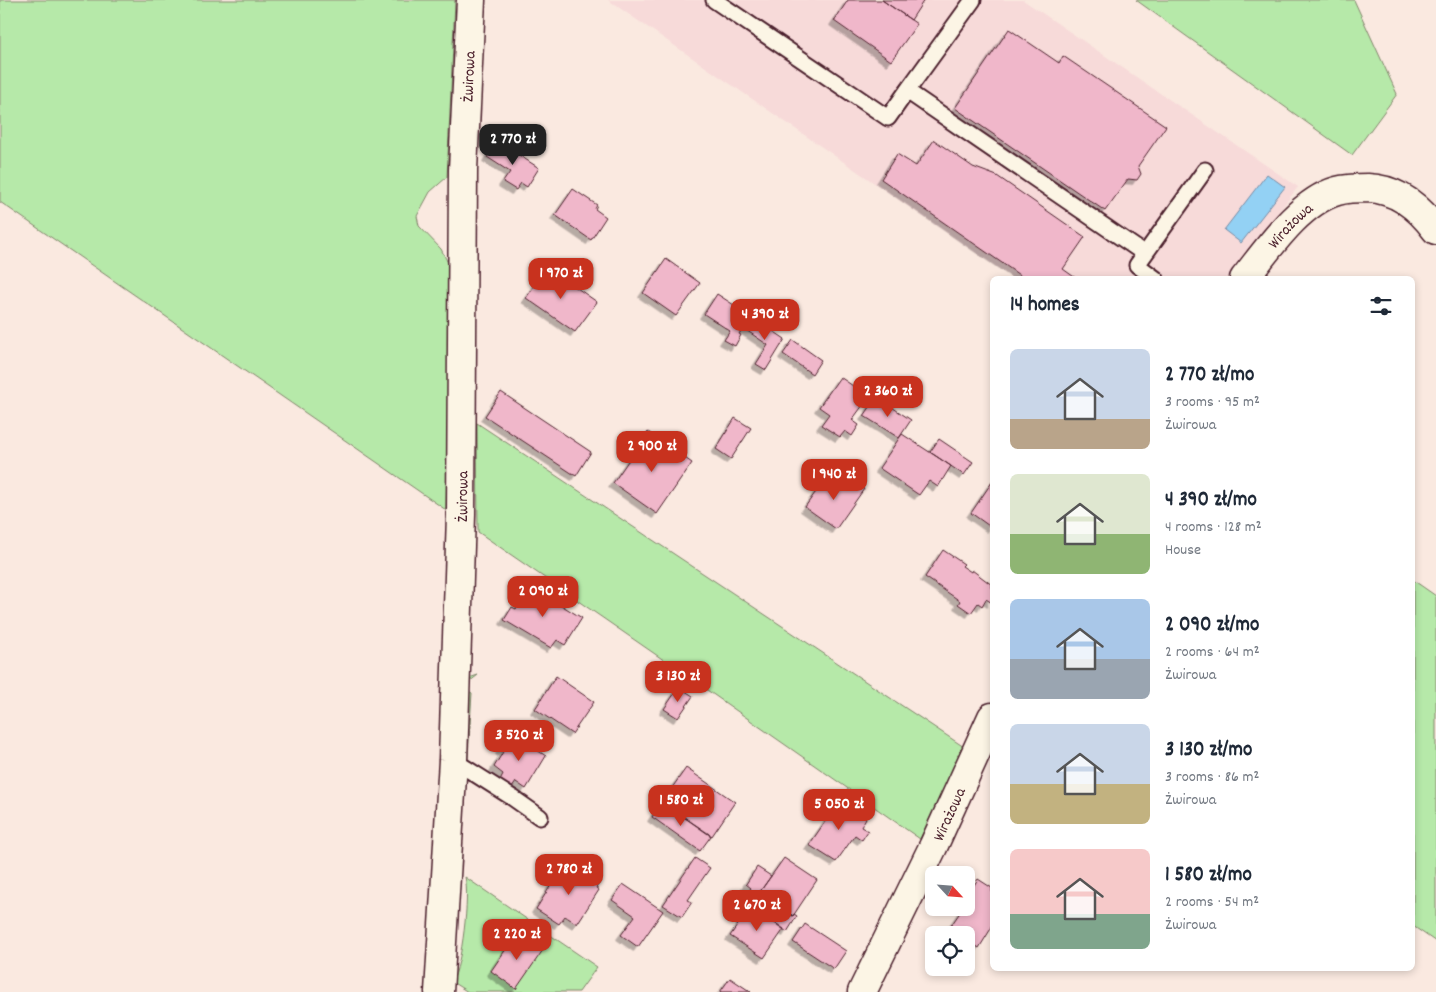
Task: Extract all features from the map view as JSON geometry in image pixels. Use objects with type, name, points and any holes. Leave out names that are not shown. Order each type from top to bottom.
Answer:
[{"type":"street","name":"Żwirowa","points":[[439,992],[453,760],[461,515],[463,170],[471,0]]},
{"type":"street","name":"Wirażowa","points":[[1246,276],[1300,214],[1322,198],[1337,191],[1357,188],[1388,191],[1411,203],[1436,230]]},
{"type":"street","name":"Wirażowa","points":[[862,992],[933,847],[990,721]]},
{"type":"lane","points":[[714,0],[888,118],[973,0]]},
{"type":"lane","points":[[907,91],[1145,254]]},
{"type":"lane","points":[[1152,276],[1137,265],[1205,170]]},
{"type":"lane","points":[[453,760],[540,817]]},
{"type":"shaded area","points":[[608,0],[1023,0],[1298,187],[1229,276],[1010,276]]},
{"type":"green space","points":[[0,0],[455,0],[447,177],[430,192],[417,216],[419,226],[441,249],[450,267],[446,510],[0,202]]},
{"type":"green space","points":[[1136,0],[1354,0],[1397,94],[1352,155]]},
{"type":"green space","points":[[477,423],[964,747],[920,839],[478,532]]},
{"type":"green space","points":[[1415,581],[1436,596],[1436,942],[1415,927]]},
{"type":"green space","points":[[478,675],[469,682],[469,691],[472,693],[468,758],[466,756],[466,679]]},
{"type":"green space","points":[[465,877],[597,967],[579,992],[468,992],[452,982],[459,961],[464,930]]},
{"type":"water","points":[[1267,174],[1285,187],[1241,243],[1224,230]]},
{"type":"building","points":[[848,0],[882,0],[917,24],[891,61],[834,21]]},
{"type":"building","points":[[882,0],[924,0],[911,20]]},
{"type":"building","points":[[1009,29],[1059,63],[1063,56],[1166,126],[1138,166],[1141,174],[1137,180],[1128,179],[1105,211],[955,108]]},
{"type":"building","points":[[934,140],[973,167],[997,176],[1085,237],[1063,269],[1073,276],[1021,276],[881,179],[897,154],[916,166]]},
{"type":"building","points":[[497,141],[539,168],[527,187],[521,183],[516,190],[503,182],[510,172],[487,157]]},
{"type":"building","points":[[573,189],[597,205],[595,209],[606,217],[591,240],[555,215]]},
{"type":"building","points":[[666,259],[700,283],[676,316],[643,293]]},
{"type":"building","points":[[547,267],[597,302],[575,332],[526,298]]},
{"type":"building","points":[[717,294],[751,316],[739,334],[741,335],[735,346],[724,340],[730,331],[704,314]]},
{"type":"building","points":[[751,316],[785,339],[766,370],[756,364],[768,345],[743,328]]},
{"type":"building","points":[[793,340],[821,360],[812,374],[783,354]]},
{"type":"building","points":[[840,377],[869,397],[852,420],[859,425],[852,436],[845,431],[840,437],[821,425],[829,414],[819,407]]},
{"type":"building","points":[[501,392],[591,452],[576,476],[485,416]]},
{"type":"building","points":[[877,397],[911,420],[899,438],[864,416]]},
{"type":"building","points":[[735,418],[751,428],[731,459],[716,449]]},
{"type":"building","points":[[648,432],[692,463],[657,514],[613,483]]},
{"type":"building","points":[[902,434],[951,466],[938,487],[929,481],[919,495],[879,468]]},
{"type":"building","points":[[939,439],[973,462],[964,475],[930,452]]},
{"type":"building","points":[[823,482],[855,483],[864,489],[836,529],[805,507]]},
{"type":"building","points":[[990,485],[990,527],[971,513]]},
{"type":"building","points":[[943,550],[964,564],[962,566],[971,572],[972,570],[990,584],[990,602],[986,599],[982,606],[978,603],[971,613],[958,604],[960,601],[925,577]]},
{"type":"building","points":[[525,582],[536,589],[536,591],[582,618],[565,645],[557,640],[551,648],[504,620],[512,607],[516,609],[525,596],[519,592]]},
{"type":"building","points":[[556,676],[594,702],[572,734],[535,709]]},
{"type":"building","points":[[679,687],[693,696],[678,718],[664,709]]},
{"type":"building","points":[[511,733],[546,756],[526,789],[516,782],[512,788],[500,780],[503,774],[494,767],[503,752],[500,750]]},
{"type":"building","points":[[686,768],[735,802],[712,836],[662,802]]},
{"type":"building","points":[[840,800],[866,818],[861,827],[868,831],[862,840],[855,835],[836,862],[809,845]]},
{"type":"building","points":[[662,802],[711,836],[700,851],[652,817]]},
{"type":"building","points":[[695,858],[710,868],[688,900],[692,902],[682,917],[663,905]]},
{"type":"building","points":[[784,858],[817,880],[793,916],[759,893]]},
{"type":"building","points":[[563,866],[577,875],[582,869],[600,882],[596,888],[599,890],[577,924],[565,916],[559,924],[536,909]]},
{"type":"building","points":[[757,867],[771,876],[759,893],[793,916],[794,914],[797,916],[787,932],[751,906],[750,908],[742,902],[751,888],[746,884]]},
{"type":"building","points":[[978,879],[990,887],[990,930],[979,948],[975,945],[975,926],[951,926],[958,916],[975,916],[975,884]]},
{"type":"building","points":[[623,884],[663,911],[638,947],[621,935],[635,916],[612,900]]},
{"type":"building","points":[[751,906],[784,929],[764,958],[730,936]]},
{"type":"building","points":[[805,924],[846,951],[834,969],[793,942]]},
{"type":"building","points":[[517,933],[543,950],[516,989],[491,971]]},
{"type":"building","points":[[730,978],[751,992],[720,992]]}]
